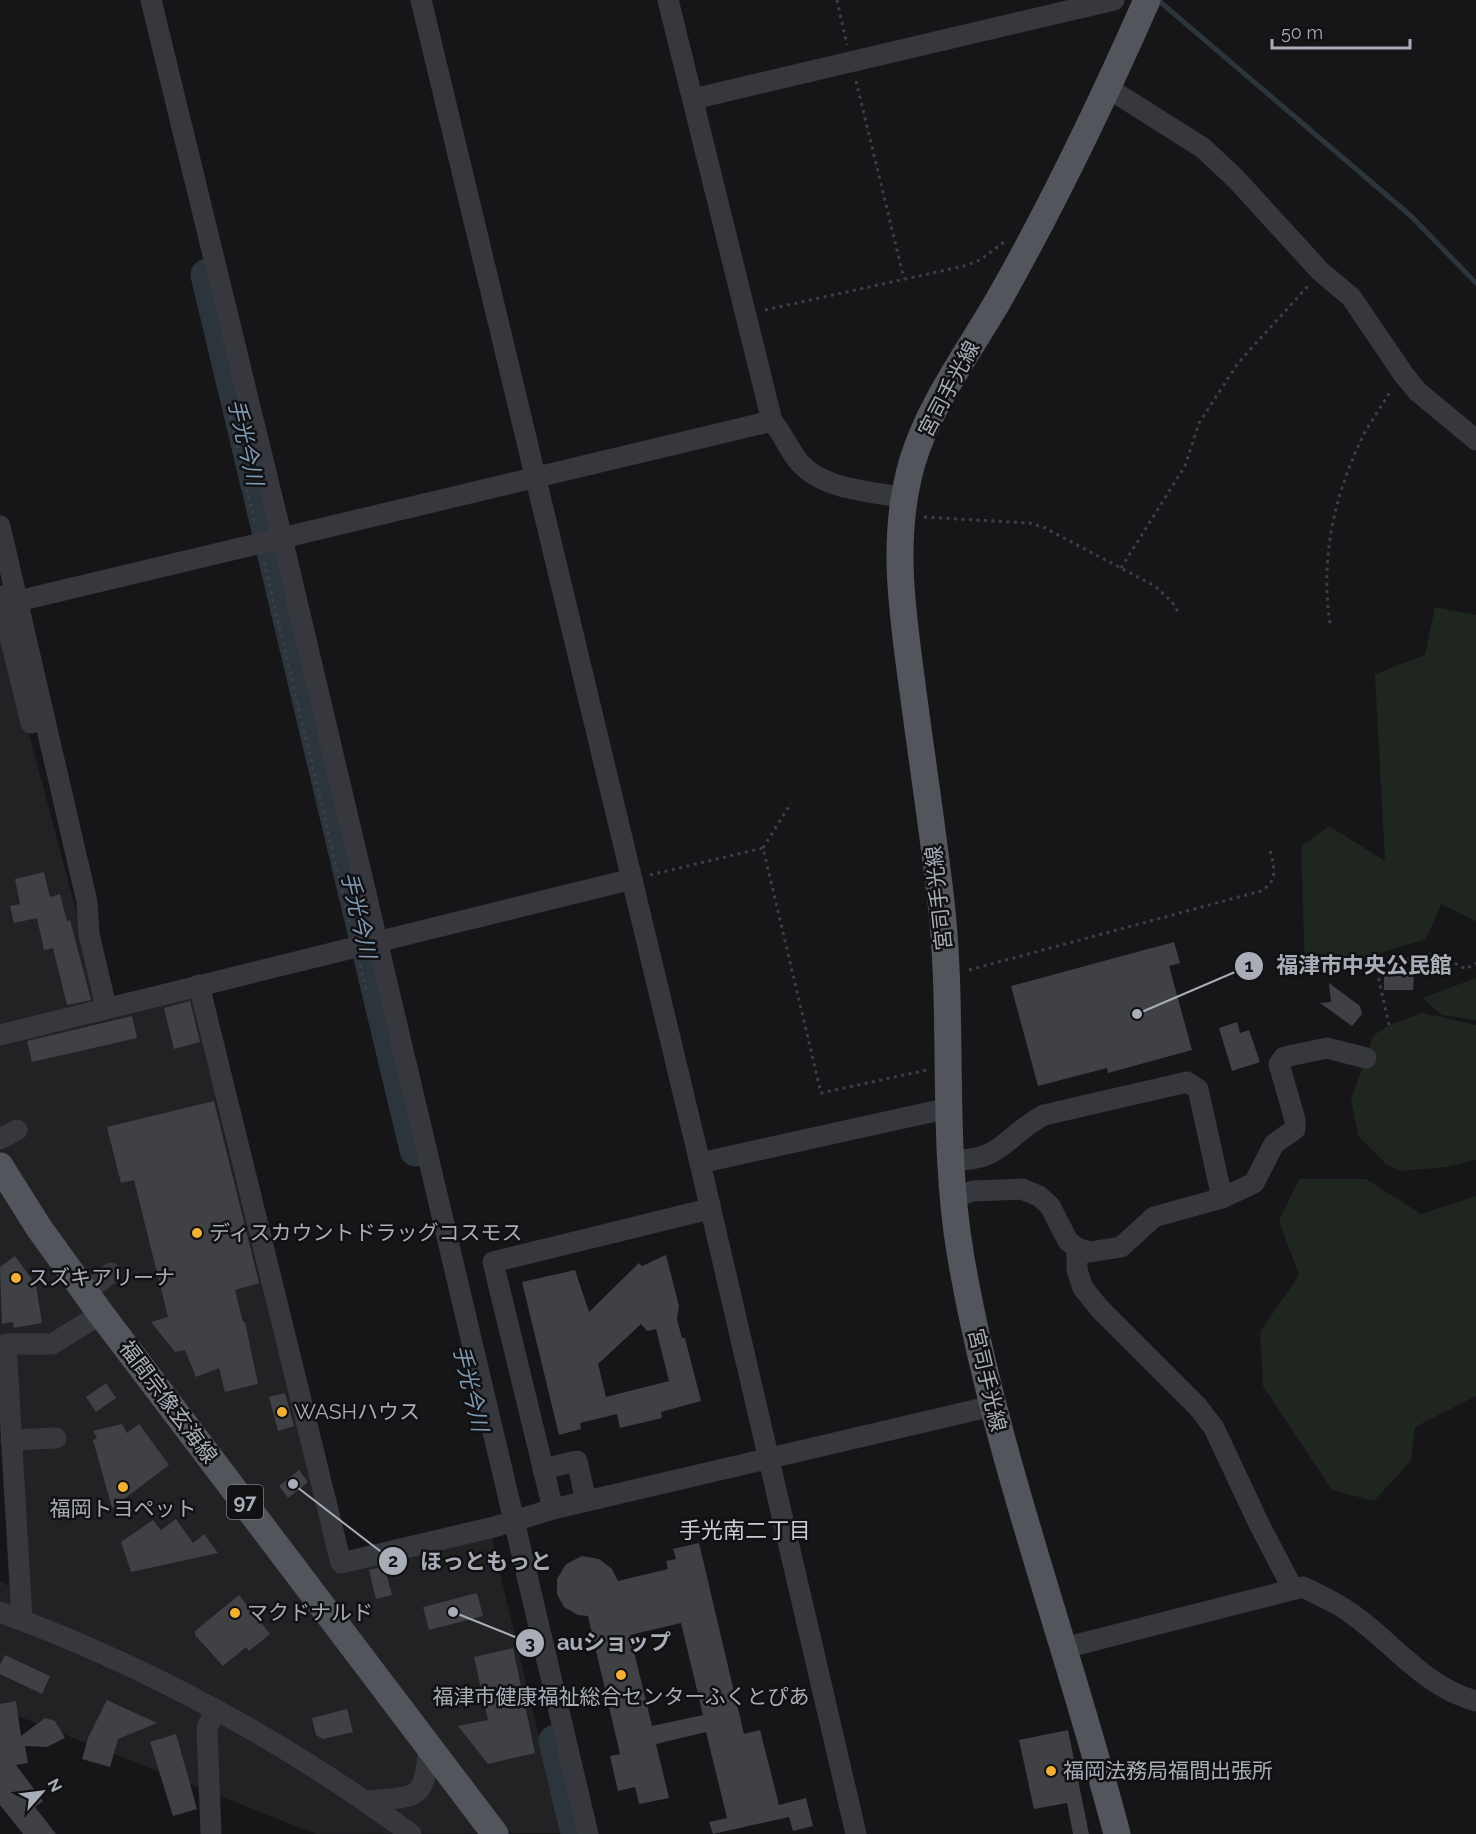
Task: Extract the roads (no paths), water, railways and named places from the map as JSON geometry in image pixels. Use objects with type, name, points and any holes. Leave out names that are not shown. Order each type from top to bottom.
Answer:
[{"type":"main road","name":"宮司手光線","points":[[1117,1834],[992,1406],[965,1279],[951,1198],[946,973],[941,898],[900,586],[898,547],[913,459],[933,410],[1003,293],[1108,88],[1148,0]]},
{"type":"main road","name":"福間宗像玄海線","points":[[0,1166],[101,1314],[495,1834]]},
{"type":"street","points":[[151,0],[271,541],[366,944],[507,1522],[588,1834]]},
{"type":"street","points":[[421,0],[700,1163],[856,1834]]},
{"type":"street","points":[[668,0],[772,421],[782,432],[799,463],[819,478],[903,507]]},
{"type":"street","points":[[693,99],[1114,0]]},
{"type":"street","points":[[1108,88],[1203,148],[1236,179],[1320,271],[1351,297],[1418,392],[1476,440]]},
{"type":"street","points":[[5,601],[536,479],[772,421]]},
{"type":"street","points":[[0,526],[5,601],[87,902],[89,934],[106,1007]]},
{"type":"street","points":[[0,1035],[632,879]]},
{"type":"street","points":[[199,985],[341,1563],[586,1501],[992,1406]]},
{"type":"street","points":[[951,1198],[973,1191],[1022,1189],[1039,1196],[1050,1206],[1068,1241],[1077,1248],[1090,1252],[1121,1246],[1154,1217],[1222,1198],[1254,1183],[1274,1144],[1294,1129],[1295,1120],[1279,1064],[1284,1057],[1327,1048],[1366,1058]]},
{"type":"street","points":[[950,1160],[972,1161],[988,1155],[1002,1148],[1025,1125],[1044,1115],[1187,1082],[1198,1089],[1222,1198]]},
{"type":"street","points":[[700,1163],[949,1108]]},
{"type":"street","points":[[553,1509],[493,1262],[709,1209]]},
{"type":"street","points":[[1077,1248],[1077,1270],[1083,1288],[1099,1308],[1198,1407],[1214,1428],[1259,1524],[1293,1589]]},
{"type":"street","points":[[85,1292],[111,1273]]},
{"type":"street","points":[[22,1620],[6,1344],[52,1344],[101,1314]]},
{"type":"street","points":[[11,1440],[56,1438]]},
{"type":"street","points":[[543,1469],[577,1461],[586,1501]]},
{"type":"street","points":[[1064,1648],[1303,1587],[1341,1606],[1422,1674],[1462,1697],[1476,1701]]},
{"type":"street","points":[[0,1611],[215,1709],[316,1767],[411,1834]]},
{"type":"street","points":[[211,1834],[207,1729],[215,1709]]},
{"type":"street","points":[[366,1801],[398,1798],[418,1791],[425,1783],[429,1747]]},
{"type":"waterway","points":[[1158,0],[1411,216],[1476,283]]},
{"type":"waterway","name":"手光今川","points":[[207,275],[416,1150]]},
{"type":"waterway","name":"手光今川","points":[[555,1741],[576,1829]]},
{"type":"place","name":"福津市中央公民館","points":[[1137,1014]]},
{"type":"place","name":"ディスカウントドラッグコスモス","points":[[197,1233]]},
{"type":"place","name":"スズキアリーナ","points":[[16,1278]]},
{"type":"place","name":"WASHハウス","points":[[282,1412]]},
{"type":"place","name":"ほっともっと","points":[[293,1484]]},
{"type":"place","name":"福岡トヨペット","points":[[123,1487]]},
{"type":"place","name":"auショップ","points":[[453,1612]]},
{"type":"place","name":"マクドナルド","points":[[235,1613]]},
{"type":"place","name":"福津市健康福祉総合センターふくとぴあ","points":[[621,1675]]},
{"type":"place","name":"福岡法務局福間出張所","points":[[1051,1771]]},
{"type":"district","name":"手光南二丁目","points":[[745,1530]]}]
